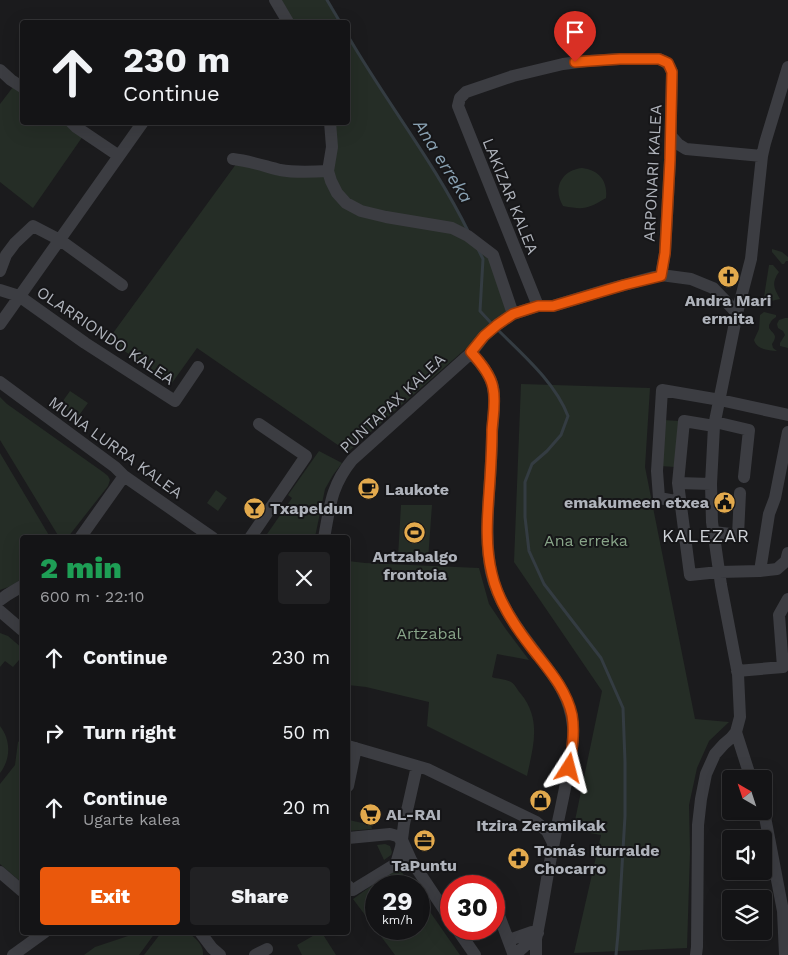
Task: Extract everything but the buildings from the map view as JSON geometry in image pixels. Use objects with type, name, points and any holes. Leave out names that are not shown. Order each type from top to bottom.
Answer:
[{"type":"street","points":[[275,0],[287,20]]},
{"type":"street","name":"ARPONARI KALEA","points":[[460,98],[466,92],[512,76],[563,64],[620,59],[659,59],[668,63],[672,72],[670,160],[665,253],[661,276]]},
{"type":"street","points":[[696,955],[698,947],[698,825],[701,799],[706,774],[715,754],[736,732],[740,717],[737,671],[719,572],[714,532],[711,484],[714,424],[737,313],[751,259],[762,156],[788,67]]},
{"type":"street","points":[[0,70],[20,86]]},
{"type":"street","name":"LAKIZAR KALEA","points":[[460,98],[458,102],[459,111],[538,306]]},
{"type":"street","points":[[74,125],[119,156]]},
{"type":"street","name":"OLARRIONDO KALEA","points":[[0,324],[141,125]]},
{"type":"street","points":[[330,125],[332,147],[328,171],[337,192],[346,203],[361,211],[452,228],[468,236],[493,255],[513,314]]},
{"type":"street","points":[[670,136],[686,149]]},
{"type":"street","points":[[670,160],[679,151],[686,149],[762,156]]},
{"type":"street","points":[[233,159],[262,164],[281,170],[305,173],[328,171]]},
{"type":"street","points":[[0,271],[6,255],[15,243],[33,226],[60,240],[122,286]]},
{"type":"street","name":"PUNTAPAX KALEA","points":[[325,535],[333,491],[346,467],[471,352],[484,336],[513,314],[538,306],[553,306],[661,276],[691,279],[713,288],[737,313]]},
{"type":"street","points":[[0,290],[20,296]]},
{"type":"street","name":"OLARRIONDO KALEA","points":[[20,296],[84,343],[175,401],[198,367]]},
{"type":"street","points":[[471,352],[484,368],[493,388],[494,405],[487,518],[491,572],[505,609],[557,681],[570,706],[573,730],[572,751],[534,955],[512,953]]},
{"type":"street","name":"MUNA LURRA KALEA","points":[[0,382],[115,467],[124,476],[209,535]]},
{"type":"street","points":[[681,502],[659,498],[657,471],[662,390],[788,415]]},
{"type":"street","points":[[744,477],[749,430],[684,421],[678,483],[690,575],[777,569],[786,562],[788,553]]},
{"type":"street","points":[[252,535],[306,456],[259,424]]},
{"type":"street","points":[[760,571],[769,514],[775,498],[788,432]]},
{"type":"street","points":[[82,535],[124,476]]},
{"type":"street","points":[[678,483],[711,484]]},
{"type":"street","points":[[714,532],[738,535],[740,492]]},
{"type":"street","points":[[0,600],[20,587]]},
{"type":"street","points":[[737,671],[785,671],[779,615],[788,599]]},
{"type":"street","points":[[0,611],[19,628]]},
{"type":"street","points":[[0,621],[19,628]]},
{"type":"street","points":[[736,732],[748,770]]},
{"type":"street","points":[[350,766],[352,747],[427,769],[536,822],[547,831],[554,843]]},
{"type":"street","points":[[396,864],[400,854],[417,766]]},
{"type":"street","points":[[536,822],[549,822],[559,816]]},
{"type":"street","points":[[766,820],[784,911],[784,955]]},
{"type":"street","points":[[350,838],[390,834],[402,840],[408,856],[440,904]]},
{"type":"street","points":[[350,889],[353,890],[408,856]]},
{"type":"street","points":[[0,872],[20,889]]},
{"type":"street","points":[[505,931],[512,953]]},
{"type":"street","points":[[509,940],[532,932],[538,933]]},
{"type":"street","points":[[512,953],[528,943],[538,933]]},
{"type":"street","points":[[202,935],[214,953]]},
{"type":"street","points":[[13,955],[35,936]]},
{"type":"street","points":[[465,940],[475,955]]},
{"type":"green space","points":[[275,0],[327,0],[339,20],[287,20]]},
{"type":"green space","points":[[350,39],[455,204],[472,238],[493,255],[512,310],[348,452],[197,348],[172,383],[108,340],[239,160],[328,171],[330,125],[350,125]]},
{"type":"green space","points":[[13,87],[20,92],[20,125],[67,125],[83,136],[33,208],[0,182],[0,104]]},
{"type":"green space","points":[[582,168],[593,171],[601,177],[605,186],[606,198],[586,208],[563,206],[559,193],[561,181],[569,172]]},
{"type":"green space","points":[[772,249],[782,252],[788,257],[788,261],[782,264],[772,252]]},
{"type":"green space","points":[[769,265],[773,265],[779,272],[774,286],[780,299],[771,301],[764,297]]},
{"type":"green space","points":[[764,312],[776,315],[769,328],[775,335],[772,344],[773,348],[777,351],[760,348],[754,340],[759,329],[760,315]]},
{"type":"green space","points":[[788,318],[788,348],[780,346],[785,335],[778,328],[777,324],[779,320]]},
{"type":"green space","name":"Ana erreka","points":[[521,384],[650,388],[645,467],[695,719],[729,722],[709,741],[697,768],[689,805],[690,852],[687,948],[574,953],[601,835],[573,830],[602,691],[514,562]]},
{"type":"green space","points":[[70,391],[88,403],[77,418],[60,405]]},
{"type":"green space","points":[[0,397],[7,404],[108,476],[110,480],[108,486],[70,535],[58,535],[0,440]]},
{"type":"green space","points":[[663,420],[679,421],[675,467],[660,466]]},
{"type":"green space","points":[[319,451],[342,463],[325,489],[315,535],[266,535],[292,498],[288,495]]},
{"type":"green space","points":[[0,453],[49,535],[20,535],[20,580],[14,585],[0,590]]},
{"type":"green space","points":[[216,490],[227,498],[218,511],[207,503]]},
{"type":"green space","name":"Artzabalgo frontoia","points":[[401,505],[432,505],[428,560],[398,557]]},
{"type":"green space","name":"Artzabal","points":[[350,561],[479,568],[489,604],[529,660],[497,654],[492,677],[512,683],[528,704],[532,714],[534,734],[527,776],[427,726],[429,702],[366,687],[350,685]]},
{"type":"green space","points":[[0,633],[8,636],[20,646],[20,661],[13,667],[5,661],[0,667]]},
{"type":"green space","points":[[0,726],[8,743],[8,756],[0,773]]},
{"type":"green space","points":[[20,741],[20,881],[0,864],[0,784],[15,765],[18,742]]},
{"type":"green space","points":[[350,820],[371,825],[372,829],[350,831]]},
{"type":"green space","points":[[385,844],[390,846],[392,852],[384,860],[377,845]]},
{"type":"green space","points":[[398,867],[404,875],[387,875]]},
{"type":"green space","points":[[365,890],[365,915],[353,899]]},
{"type":"green space","points":[[430,912],[440,926],[440,940],[450,940],[460,955],[395,955],[384,940],[430,940]]},
{"type":"green space","points":[[131,935],[154,935],[139,955],[84,955],[95,947]]},
{"type":"green space","points":[[159,935],[191,935],[201,945],[203,951],[203,955],[144,955]]},
{"type":"green space","points":[[314,935],[323,935],[336,955],[302,955],[297,945]]},
{"type":"waterway","name":"Ana erreka","points":[[327,0],[339,20]]},
{"type":"waterway","name":"Ana erreka","points":[[350,39],[426,157],[469,233]]},
{"type":"waterway","name":"Ana erreka","points":[[478,249],[483,259],[480,311],[492,324]]},
{"type":"waterway","name":"Ana erreka","points":[[497,329],[546,380],[568,416],[561,435],[532,464],[525,482],[525,517],[529,551],[544,584],[601,658],[623,708],[625,816],[616,955]]},
{"type":"place","name":"Andra Mari ermita","points":[[728,276]]},
{"type":"place","name":"Laukote","points":[[369,489]]},
{"type":"place","name":"emakumeen etxea","points":[[725,502]]},
{"type":"place","name":"Txapeldun","points":[[254,508]]},
{"type":"place","name":"Artzabalgo frontoia","points":[[415,532]]},
{"type":"place","name":"Itzira Zeramikak","points":[[541,801]]},
{"type":"place","name":"AL-RAI","points":[[370,814]]},
{"type":"place","name":"TaPuntu","points":[[424,841]]},
{"type":"place","name":"Tomás Iturralde Chocarro","points":[[518,859]]},
{"type":"district","name":"KALEZAR","points":[[706,536]]},
{"type":"route","points":[[569,768],[573,730],[570,706],[557,681],[505,609],[491,572],[487,518],[492,450],[493,388],[484,368],[471,352],[484,336],[513,314],[538,306],[553,306],[661,276],[665,253],[670,160],[671,69],[668,63],[659,59],[575,62]]}]
